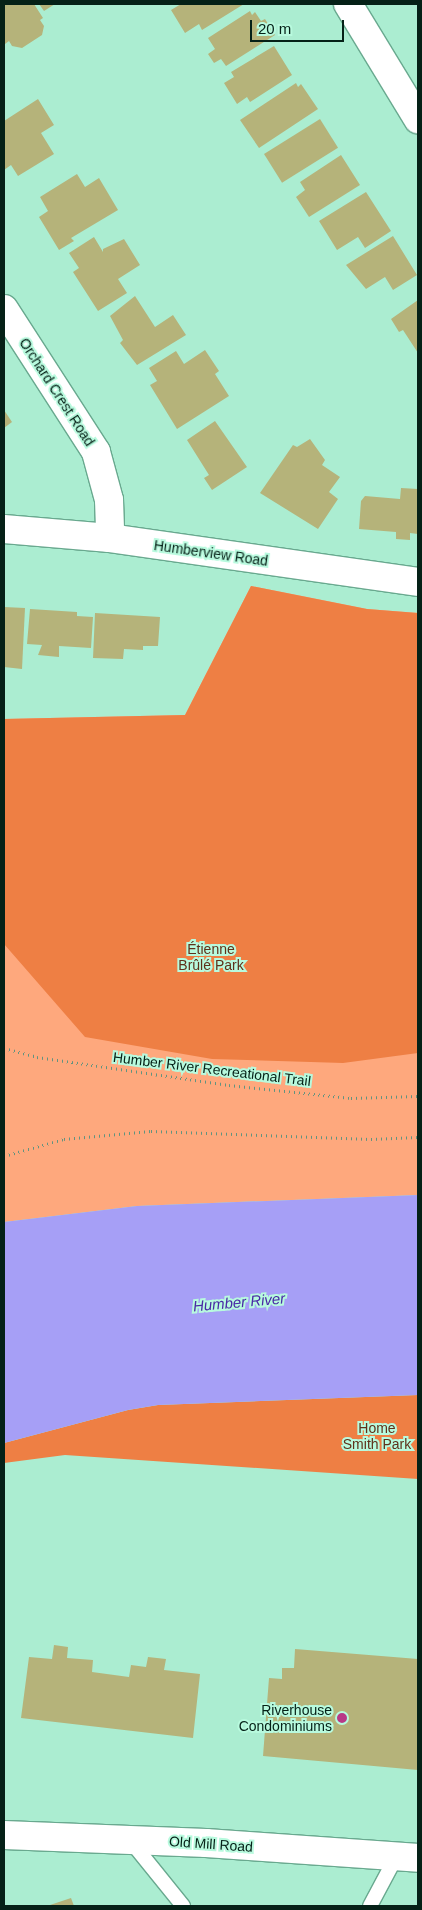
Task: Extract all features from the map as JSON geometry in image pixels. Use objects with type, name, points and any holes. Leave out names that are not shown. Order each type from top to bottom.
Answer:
[{"type":"street","points":[[348,4],[418,119]]},
{"type":"street","name":"Orchard Crest Road","points":[[4,309],[96,452],[109,500],[110,538]]},
{"type":"street","name":"Humberview Road","points":[[4,529],[110,538],[418,582]]},
{"type":"street","name":"Old Mill Road","points":[[4,1835],[129,1839],[407,1858]]},
{"type":"lane","points":[[129,1839],[183,1906]]},
{"type":"lane","points":[[370,1906],[407,1858]]},
{"type":"path","name":"Humber River Recreational Trail","points":[[4,1048],[37,1056],[229,1085],[351,1098],[418,1096]]},
{"type":"path","points":[[4,1156],[64,1140],[151,1131],[371,1140],[418,1137]]},
{"type":"green space","name":"Étienne Brûlé Park","points":[[251,586],[367,609],[418,613],[418,1195],[137,1206],[4,1222],[4,719],[185,715]]},
{"type":"green space","name":"Étienne Brûlé Park","points":[[251,586],[367,609],[418,613],[418,1053],[343,1063],[212,1059],[85,1037],[4,944],[4,719],[185,715]]},
{"type":"green space","name":"Home Smith Park","points":[[418,1395],[418,1479],[65,1455],[4,1463],[4,1443],[128,1410],[158,1405]]},
{"type":"water","name":"Humber River","points":[[418,1195],[418,1395],[158,1405],[128,1410],[4,1443],[4,1222],[137,1206]]},
{"type":"building","points":[[4,4],[34,4],[43,18],[40,20],[44,26],[42,35],[22,48],[12,46],[9,41],[5,44]]},
{"type":"building","points":[[39,4],[55,4],[44,11]]},
{"type":"building","points":[[181,4],[244,4],[202,30],[199,24],[185,33],[171,10]]},
{"type":"building","points":[[250,11],[252,15],[255,12],[261,21],[265,19],[275,35],[226,66],[221,59],[214,63],[208,54],[215,49],[208,38]]},
{"type":"building","points":[[274,46],[292,75],[250,102],[247,97],[237,104],[224,83],[234,77],[231,72]]},
{"type":"building","points":[[296,83],[298,87],[301,84],[318,109],[259,148],[240,120]]},
{"type":"building","points":[[38,99],[54,125],[41,133],[54,154],[18,176],[11,165],[4,170],[4,121]]},
{"type":"building","points":[[320,119],[338,148],[282,183],[264,154]]},
{"type":"building","points":[[341,155],[360,185],[309,217],[296,197],[305,190],[300,182]]},
{"type":"building","points":[[77,174],[85,187],[99,178],[118,210],[71,238],[74,241],[59,250],[39,217],[48,211],[40,197]]},
{"type":"building","points":[[366,192],[391,231],[365,248],[358,237],[337,250],[319,221]]},
{"type":"building","points":[[393,236],[417,275],[393,290],[385,277],[366,289],[346,265]]},
{"type":"building","points":[[94,237],[103,252],[103,249],[124,239],[140,265],[118,279],[127,293],[98,311],[73,272],[79,268],[69,253]]},
{"type":"building","points":[[135,296],[155,327],[173,315],[186,335],[137,365],[120,343],[123,340],[110,316]]},
{"type":"building","points":[[418,300],[418,353],[403,330],[399,332],[391,319]]},
{"type":"building","points":[[205,350],[219,371],[215,374],[229,396],[177,429],[150,385],[157,381],[149,368],[176,351],[184,364]]},
{"type":"building","points":[[4,410],[12,422],[4,428]]},
{"type":"building","points":[[215,421],[247,467],[212,490],[204,478],[209,475],[187,440]]},
{"type":"building","points":[[310,439],[325,460],[322,465],[340,477],[329,492],[338,499],[318,529],[260,493],[293,445],[297,447]]},
{"type":"building","points":[[401,488],[418,489],[418,534],[410,533],[410,540],[396,539],[396,532],[359,529],[361,501],[365,496],[400,499]]},
{"type":"building","points":[[4,607],[25,608],[22,669],[4,667]]},
{"type":"building","points":[[30,609],[77,612],[77,616],[93,617],[91,648],[59,646],[59,657],[38,655],[42,645],[27,644]]},
{"type":"building","points":[[95,613],[160,617],[158,646],[143,646],[143,650],[124,649],[123,659],[93,658]]},
{"type":"building","points":[[54,1645],[68,1647],[67,1658],[93,1660],[92,1672],[129,1677],[131,1665],[146,1667],[148,1657],[166,1659],[164,1670],[200,1674],[193,1738],[21,1718],[29,1657],[52,1659]]},
{"type":"building","name":"Riverhouse Condominiums","points":[[295,1649],[418,1659],[418,1770],[263,1756],[269,1678],[282,1679],[282,1668],[294,1668]]},
{"type":"building","points":[[71,1898],[74,1906],[47,1906]]},
{"type":"place","name":"Riverhouse Condominiums","points":[[342,1718]]}]
